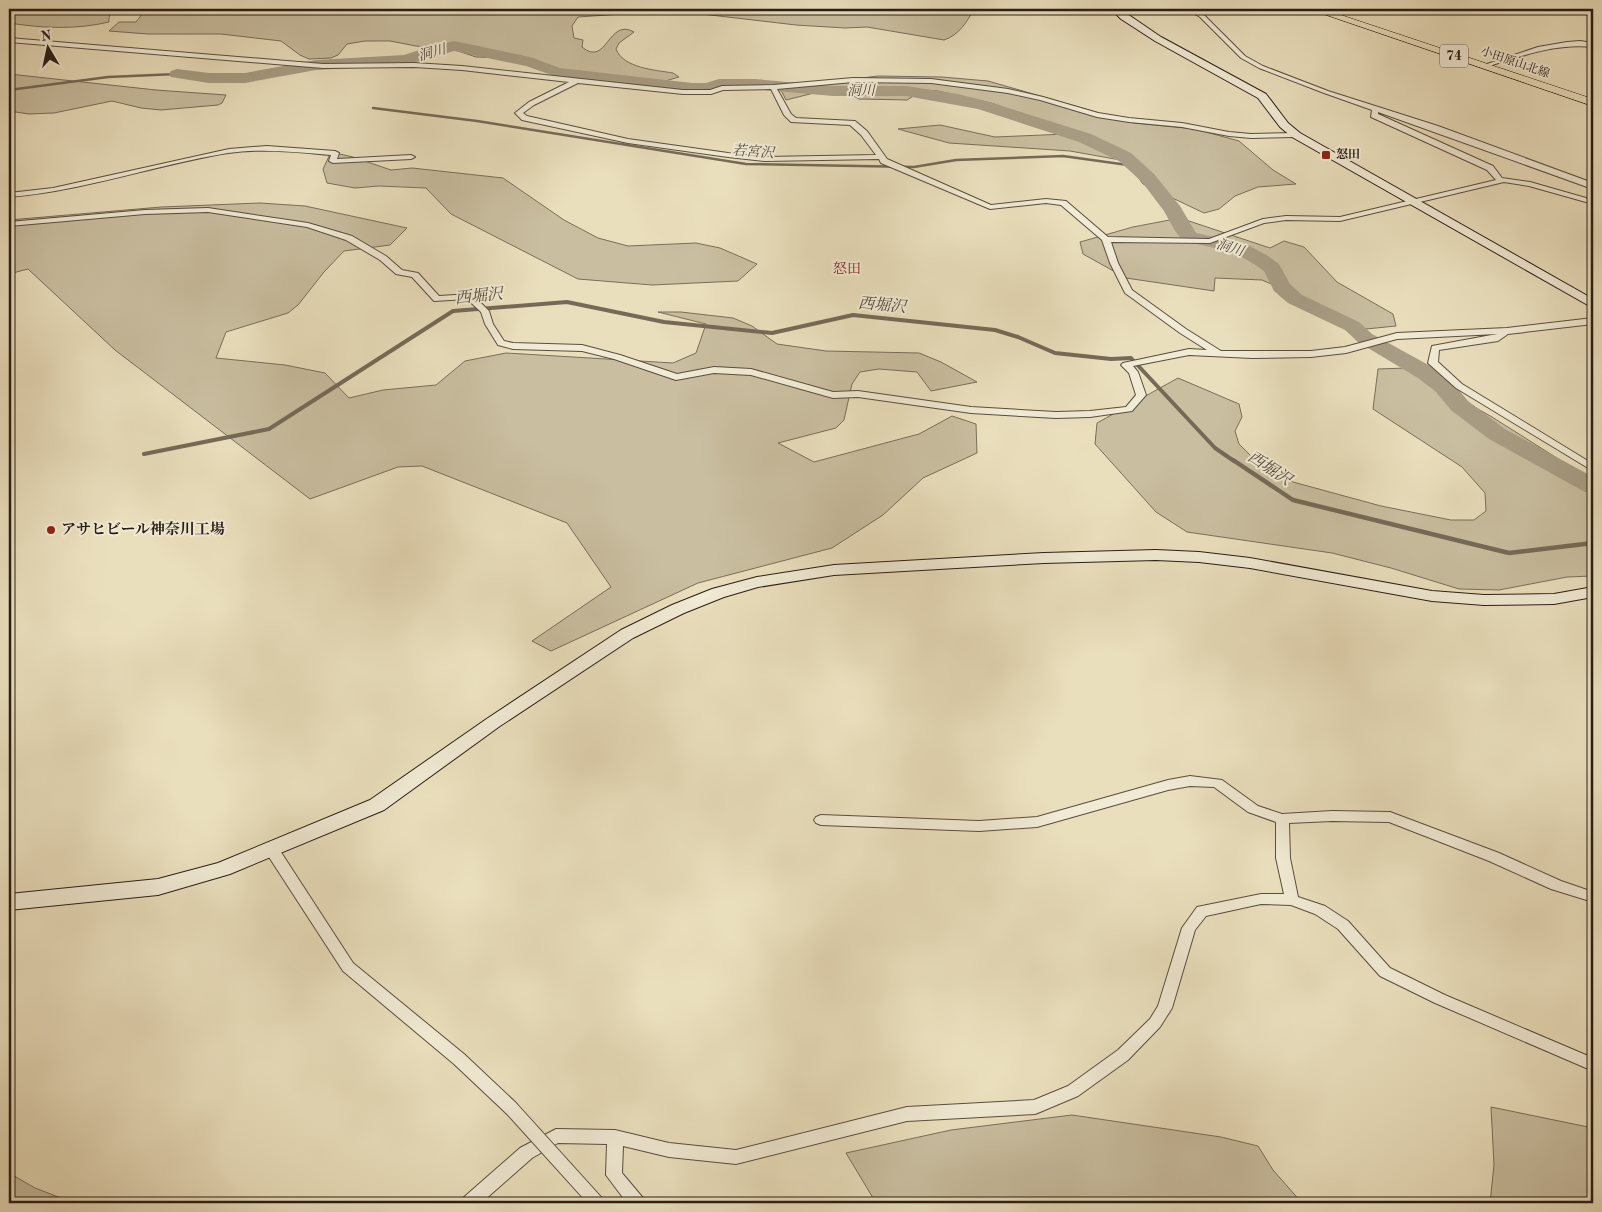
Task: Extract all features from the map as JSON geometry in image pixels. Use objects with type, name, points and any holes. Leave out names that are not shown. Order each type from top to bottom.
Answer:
[{"type":"main road","name":"小田原山北線","points":[[1314,9],[1593,102]]},
{"type":"street","points":[[1115,9],[1124,18],[1158,39],[1262,96],[1284,124],[1296,135],[1593,304]]},
{"type":"street","points":[[1190,9],[1212,26],[1243,57],[1261,67],[1593,186]]},
{"type":"street","points":[[1585,9],[1593,12]]},
{"type":"street","points":[[9,40],[323,66],[414,65],[462,68],[683,92],[711,92],[722,88],[773,87],[863,80],[969,84],[1041,98],[1097,114],[1129,120],[1182,125],[1251,136],[1296,135]]},
{"type":"street","points":[[1484,66],[1569,43],[1583,42],[1593,45]]},
{"type":"street","points":[[577,80],[563,90],[525,107],[519,113],[525,118],[628,142],[728,155],[765,159],[881,158]]},
{"type":"street","points":[[773,87],[788,116],[794,120],[852,123],[864,133],[884,161],[990,207],[1046,201],[1063,203],[1106,238],[1114,263],[1128,291],[1183,331],[1218,353]]},
{"type":"street","points":[[1378,110],[1373,112],[1374,115],[1490,168],[1500,180]]},
{"type":"street","points":[[9,195],[53,190],[229,151],[267,148],[335,153],[333,161],[411,157]]},
{"type":"street","points":[[1106,238],[1210,241],[1263,221],[1286,218],[1340,219],[1500,180],[1530,184],[1593,202]]},
{"type":"street","points":[[9,224],[145,212],[208,210],[308,225],[349,238],[383,258],[399,272],[415,275],[437,298],[469,296],[485,310],[489,324],[501,343],[513,346],[582,348],[617,357],[676,377],[714,370],[751,372],[833,395],[858,394],[971,410],[1018,413],[1090,414],[1119,412],[1129,409],[1141,395],[1134,372],[1126,365],[1189,352],[1252,355],[1311,354],[1346,350],[1397,336],[1507,331],[1593,322]]},
{"type":"street","points":[[1507,331],[1498,338],[1435,348],[1433,363],[1459,386],[1593,468]]},
{"type":"street","points":[[9,902],[158,887],[223,869],[378,805],[494,722],[627,634],[718,593],[757,582],[834,570],[1044,558],[1156,554],[1200,557],[1298,570],[1432,596],[1484,600],[1554,599],[1593,592]]},
{"type":"street","points":[[821,820],[979,826],[1037,822],[1117,798],[1190,781],[1217,783],[1253,809],[1282,819],[1332,816],[1390,817],[1494,857],[1556,885],[1593,897]]},
{"type":"street","points":[[1282,819],[1283,858],[1292,900]]},
{"type":"street","points":[[272,850],[348,967],[459,1059],[511,1108],[597,1203]]},
{"type":"street","points":[[469,1203],[526,1153],[556,1136],[615,1137],[669,1150],[736,1157],[908,1114],[1035,1107],[1073,1091],[1123,1055],[1154,1023],[1165,1008],[1189,928],[1202,911],[1255,900],[1292,900],[1320,910],[1343,925],[1385,972],[1440,999],[1593,1065]]},
{"type":"street","points":[[615,1137],[614,1175],[637,1203]]},
{"type":"shaded area","points":[[9,9],[117,9],[111,14],[109,22],[97,25],[59,27],[9,23]]},
{"type":"shaded area","points":[[146,9],[974,9],[958,31],[944,40],[867,27],[845,28],[796,25],[693,13],[578,17],[572,26],[574,38],[583,40],[582,47],[590,52],[603,48],[618,31],[625,29],[634,32],[619,43],[616,49],[625,60],[632,64],[673,73],[679,77],[662,82],[559,70],[534,59],[476,57],[455,50],[390,41],[365,41],[347,44],[338,55],[331,58],[309,59],[300,55],[281,41],[221,34],[148,34],[109,31],[119,22],[136,22]]},
{"type":"shaded area","points":[[9,74],[156,90],[226,95],[222,103],[218,105],[161,110],[141,108],[112,101],[54,113],[29,114],[9,111]]},
{"type":"shaded area","points":[[878,76],[942,77],[988,81],[1134,123],[1195,129],[1239,141],[1273,170],[1296,184],[1258,187],[1235,196],[1219,209],[1204,213],[1143,184],[1126,161],[1070,151],[949,143],[898,129],[940,125],[995,137],[1067,134],[1054,125],[991,103],[938,91],[923,90],[907,100],[859,99],[850,94],[814,93],[786,100],[780,88]]},
{"type":"shaded area","points":[[331,152],[353,157],[391,170],[412,168],[503,178],[564,220],[598,238],[628,246],[696,243],[720,248],[757,264],[738,281],[652,285],[578,279],[451,214],[426,188],[379,186],[355,188],[327,183],[323,169]]},
{"type":"shaded area","points":[[260,203],[305,206],[407,228],[390,245],[344,251],[324,272],[298,305],[288,313],[226,332],[216,358],[285,365],[325,373],[349,398],[383,390],[436,385],[465,361],[506,353],[673,363],[696,353],[706,324],[658,312],[681,312],[733,318],[752,326],[777,344],[826,351],[919,353],[941,362],[977,382],[931,391],[917,372],[879,369],[860,372],[852,384],[844,420],[836,428],[778,443],[814,462],[919,434],[952,416],[976,424],[977,453],[923,478],[883,515],[832,548],[698,583],[551,651],[532,641],[611,587],[567,523],[422,466],[398,467],[310,499],[115,350],[28,269],[9,274],[9,220],[161,207]]},
{"type":"shaded area","points":[[1180,218],[1270,248],[1284,241],[1304,247],[1337,282],[1393,314],[1396,326],[1366,329],[1340,314],[1262,280],[1215,278],[1214,291],[1126,278],[1083,254],[1080,242],[1133,227]]},
{"type":"shaded area","points":[[1406,368],[1593,478],[1593,576],[1567,577],[1499,590],[1459,589],[1391,568],[1332,553],[1187,532],[1156,512],[1095,444],[1097,423],[1178,378],[1239,404],[1242,417],[1235,431],[1239,444],[1256,461],[1293,482],[1381,506],[1451,520],[1474,520],[1486,511],[1485,493],[1462,467],[1373,409],[1378,369]]},
{"type":"shaded area","points":[[1491,1107],[1593,1128],[1593,1203],[1490,1203],[1494,1165]]},
{"type":"shaded area","points":[[1072,1115],[1221,1137],[1258,1146],[1273,1170],[1302,1203],[876,1203],[846,1153],[951,1130]]},
{"type":"shaded area","points":[[9,1173],[35,1188],[74,1203],[9,1203]]},
{"type":"waterway","name":"洞川","points":[[177,74],[209,78],[245,78],[316,65],[406,60],[431,51],[454,46],[530,62],[557,72],[692,88],[707,88],[719,84],[755,84],[833,91],[906,91],[983,105],[1085,138],[1125,157],[1148,178],[1173,210],[1184,231],[1190,237],[1239,248],[1261,260],[1272,268],[1281,287],[1295,299],[1352,326],[1365,338],[1426,373],[1443,386],[1460,406],[1497,434],[1593,487]]},
{"type":"waterway","name":"洞川","points":[[9,90],[108,77],[177,74]]},
{"type":"waterway","name":"若宮沢","points":[[373,108],[477,121],[746,164],[914,167],[956,160],[1063,156],[1135,166]]},
{"type":"waterway","name":"西堀沢","points":[[144,454],[269,429],[453,311],[567,302],[664,322],[772,333],[853,315],[995,330],[1018,337],[1055,353],[1111,359],[1131,358],[1215,448],[1234,461]]},
{"type":"waterway","name":"西堀沢","points":[[1233,460],[1293,500],[1509,553],[1593,543]]},
{"type":"place","name":"怒田","points":[[1326,155]]},
{"type":"place","name":"アサヒビール神奈川工場","points":[[51,530]]},
{"type":"district","name":"怒田","points":[[847,269]]}]
